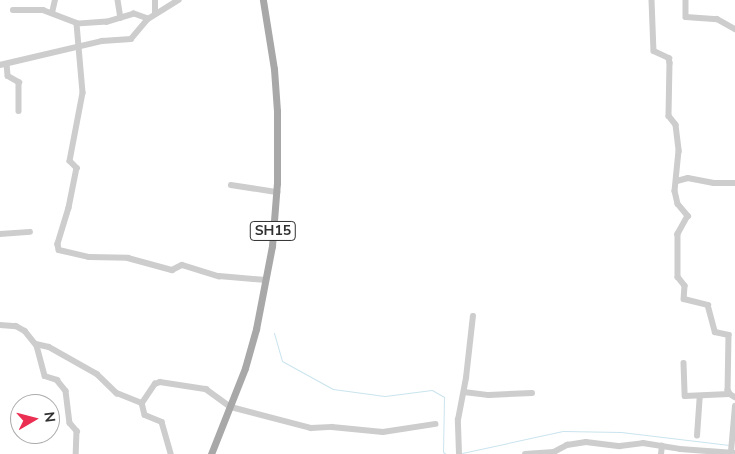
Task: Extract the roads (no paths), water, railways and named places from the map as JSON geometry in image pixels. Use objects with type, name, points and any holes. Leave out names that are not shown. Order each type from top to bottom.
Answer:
[{"type":"main road","name":"SH15","points":[[211,454],[231,407],[256,329],[266,280],[277,192],[277,92],[264,0]]},
{"type":"street","points":[[52,13],[55,0]]},
{"type":"street","points":[[118,0],[121,18]]},
{"type":"street","points":[[155,14],[156,0]]},
{"type":"street","points":[[19,111],[19,82],[8,76],[3,65],[102,41],[130,39],[148,19],[179,0]]},
{"type":"street","points":[[652,0],[654,52],[669,58],[670,63],[669,116],[676,125],[679,149],[675,191],[678,202],[688,216],[678,234],[678,277],[685,286],[684,298],[691,302],[708,305],[715,332],[732,335],[732,395],[685,396],[684,363]]},
{"type":"street","points":[[686,0],[686,17],[717,19],[735,29]]},
{"type":"street","points":[[13,10],[32,9],[52,13],[77,24],[93,24],[134,14],[148,19]]},
{"type":"street","points":[[77,24],[77,47],[83,93],[70,162],[77,167],[69,208],[58,244],[60,251],[89,257],[128,258],[174,270],[182,265],[219,276],[266,280]]},
{"type":"street","points":[[677,181],[688,178],[714,183],[735,183]]},
{"type":"street","points":[[230,185],[277,192]]},
{"type":"street","points":[[0,234],[30,232]]},
{"type":"street","points":[[459,454],[458,420],[464,392],[473,316]]},
{"type":"street","points":[[0,325],[21,328],[36,344],[45,376],[57,381],[67,394],[70,423],[77,431],[76,454]]},
{"type":"street","points":[[36,344],[49,347],[97,374],[117,393],[142,403]]},
{"type":"street","points":[[142,403],[158,382],[206,389],[231,407],[314,428],[332,427],[383,432],[435,424]]},
{"type":"street","points":[[464,392],[490,394],[532,393]]},
{"type":"street","points":[[697,436],[700,397]]},
{"type":"street","points":[[142,403],[145,415],[162,422],[171,454]]},
{"type":"street","points":[[525,454],[554,452],[562,446],[582,442],[620,446],[643,443],[733,452],[735,406]]},
{"type":"street","points":[[661,454],[662,446]]},
{"type":"waterway","points":[[274,333],[282,361],[333,389],[385,396],[432,390],[444,397],[443,452],[446,454]]},
{"type":"waterway","points":[[462,453],[563,431],[621,432],[729,445]]}]
